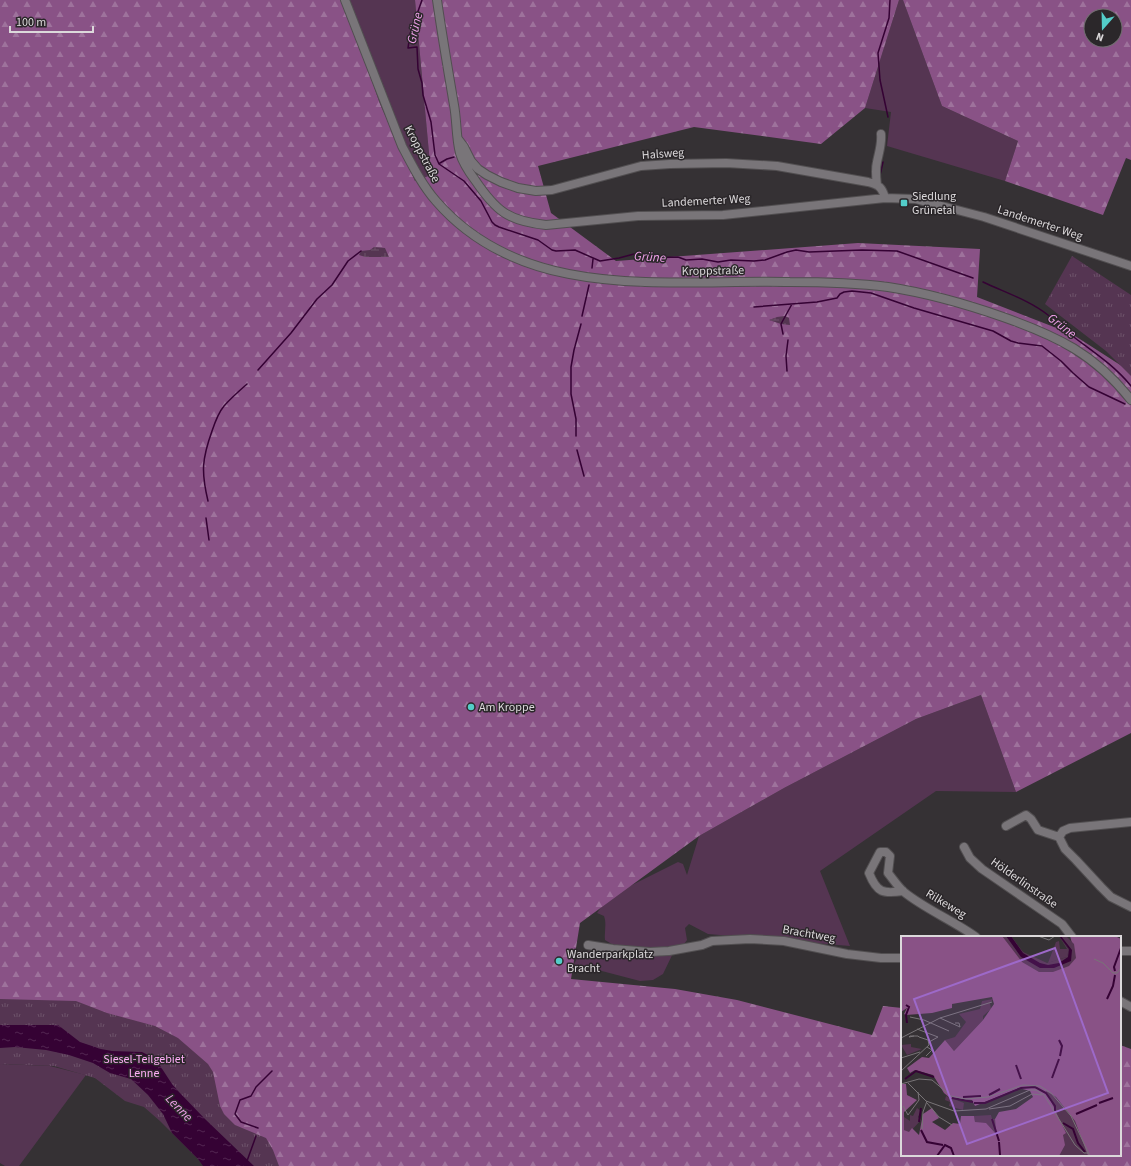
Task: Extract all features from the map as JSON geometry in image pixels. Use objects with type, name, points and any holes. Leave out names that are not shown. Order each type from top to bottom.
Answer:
[{"type":"street","name":"Kroppstraße","points":[[344,0],[402,146],[412,166],[426,188],[450,216],[495,250],[512,258],[557,272],[600,279],[694,284],[788,282],[861,284],[921,293],[981,309],[1061,341],[1084,354],[1103,369],[1131,400]]},
{"type":"street","name":"Landemerter Weg","points":[[437,0],[455,111],[458,145],[462,159],[492,203],[500,210],[514,218],[531,223],[546,225],[638,216],[723,214],[885,198],[915,199],[984,217],[1131,266]]},
{"type":"street","points":[[881,134],[882,142],[876,163],[876,172],[877,185],[883,190],[885,198]]},
{"type":"street","name":"Halsweg","points":[[458,138],[471,161],[478,169],[501,182],[518,188],[536,191],[552,190],[641,166],[726,163],[777,166],[877,185]]},
{"type":"street","points":[[1006,826],[1026,816],[1031,819],[1038,830],[1059,837],[1065,849],[1111,897],[1131,907]]},
{"type":"street","points":[[1059,837],[1063,831],[1070,828],[1131,822]]},
{"type":"street","name":"Hölderlinstraße","points":[[964,847],[970,858],[982,869],[1062,924],[1071,936]]},
{"type":"street","name":"Rilkeweg","points":[[903,892],[884,892],[878,889],[873,883],[869,873],[880,852],[886,852],[890,856],[888,873],[903,892],[974,936]]},
{"type":"street","name":"Brachtweg","points":[[588,945],[613,950],[650,952],[684,949],[712,941],[750,939],[784,941],[847,954],[881,958],[901,958]]},
{"type":"street","points":[[1121,952],[1131,951]]},
{"type":"street","points":[[1121,1002],[1131,1007]]},
{"type":"green space","points":[[0,0],[344,0],[380,104],[415,181],[431,175],[415,0],[899,0],[865,108],[821,144],[694,127],[538,166],[551,213],[616,261],[858,243],[980,249],[977,297],[1072,334],[1128,370],[1131,374],[1131,733],[1016,792],[981,695],[916,719],[784,788],[699,836],[580,923],[571,979],[675,989],[737,1000],[872,1035],[883,1006],[901,1008],[901,1156],[1121,1156],[1121,1045],[1131,1049],[1131,1166],[254,1166],[0,1025]]},
{"type":"green space","points":[[344,0],[415,0],[431,175],[415,181],[380,104]]},
{"type":"green space","points":[[899,0],[903,0],[942,106],[1018,141],[1005,181],[887,146],[891,112],[865,108]]},
{"type":"green space","points":[[903,0],[1131,0],[1131,160],[1126,158],[1103,215],[1005,181],[1018,141],[942,106]]},
{"type":"green space","points":[[374,247],[385,248],[389,257],[365,257],[359,255],[361,251],[370,250]]},
{"type":"green space","points":[[1072,256],[1131,295],[1131,376],[1106,351],[1045,304]]},
{"type":"green space","points":[[785,316],[789,318],[790,325],[769,320],[777,317]]},
{"type":"green space","points":[[981,695],[1016,792],[936,791],[820,871],[850,946],[708,934],[689,924],[685,928],[687,940],[684,944],[676,947],[663,974],[653,980],[640,981],[598,970],[573,966],[581,951],[625,952],[605,940],[604,916],[597,913],[608,897],[678,862],[683,864],[687,875],[699,836],[784,788],[916,719]]},
{"type":"green space","name":"Siesel-Teilgebiet Lenne","points":[[0,999],[76,1001],[107,1013],[155,1026],[178,1038],[208,1064],[213,1072],[220,1106],[224,1114],[235,1125],[266,1138],[273,1150],[279,1166],[205,1166],[144,1107],[125,1101],[95,1078],[54,1066],[0,1064]]},
{"type":"green space","points":[[0,1064],[50,1066],[86,1075],[19,1166],[5,1166],[0,1163]]},
{"type":"water","name":"Lenne","points":[[0,1025],[58,1025],[80,1042],[101,1049],[142,1052],[150,1056],[157,1061],[179,1092],[254,1166],[203,1166],[172,1133],[163,1114],[148,1095],[131,1079],[110,1073],[93,1063],[69,1055],[46,1050],[15,1047],[0,1048]]},
{"type":"waterway","name":"Grüne","points":[[422,0],[410,34],[408,48],[417,47],[418,69],[422,83],[423,95],[431,122],[435,155],[439,164],[464,181],[481,201],[495,225],[538,240],[552,250],[575,250],[600,261],[634,254],[649,258],[678,257],[686,260],[702,259],[718,262],[731,260],[765,260],[796,250],[809,252],[862,250],[897,251],[973,278]]},
{"type":"waterway","points":[[888,117],[880,80],[878,53],[889,18],[890,0]]},
{"type":"waterway","points":[[440,163],[454,157]]},
{"type":"waterway","points":[[880,175],[883,162]]},
{"type":"waterway","points":[[258,370],[291,333],[317,299],[332,285],[348,261],[361,251]]},
{"type":"waterway","points":[[592,268],[593,259]]},
{"type":"waterway","name":"Grüne","points":[[983,282],[1025,301],[1051,317],[1068,333],[1110,365],[1131,386]]},
{"type":"waterway","points":[[582,316],[589,285]]},
{"type":"waterway","points":[[754,307],[817,302],[837,298],[844,292],[852,291],[871,293],[914,308],[993,331],[1011,341],[1042,346],[1089,387],[1125,404]]},
{"type":"waterway","points":[[783,334],[781,324],[792,304]]},
{"type":"waterway","points":[[576,436],[576,419],[571,394],[571,367],[581,324]]},
{"type":"waterway","points":[[787,371],[786,356],[788,340]]},
{"type":"waterway","points":[[208,501],[204,482],[204,458],[206,450],[222,408],[247,384]]},
{"type":"waterway","points":[[577,450],[584,476]]},
{"type":"waterway","points":[[206,518],[209,540]]},
{"type":"waterway","points":[[258,1128],[241,1122],[235,1114],[240,1100],[251,1096],[256,1087],[272,1071]]},
{"type":"waterway","points":[[247,1161],[256,1136]]},
{"type":"place","name":"Siedlung Grünetal","points":[[904,203]]},
{"type":"place","name":"Am Kroppe","points":[[471,707]]},
{"type":"place","name":"Wanderparkplatz Bracht","points":[[559,961]]}]
